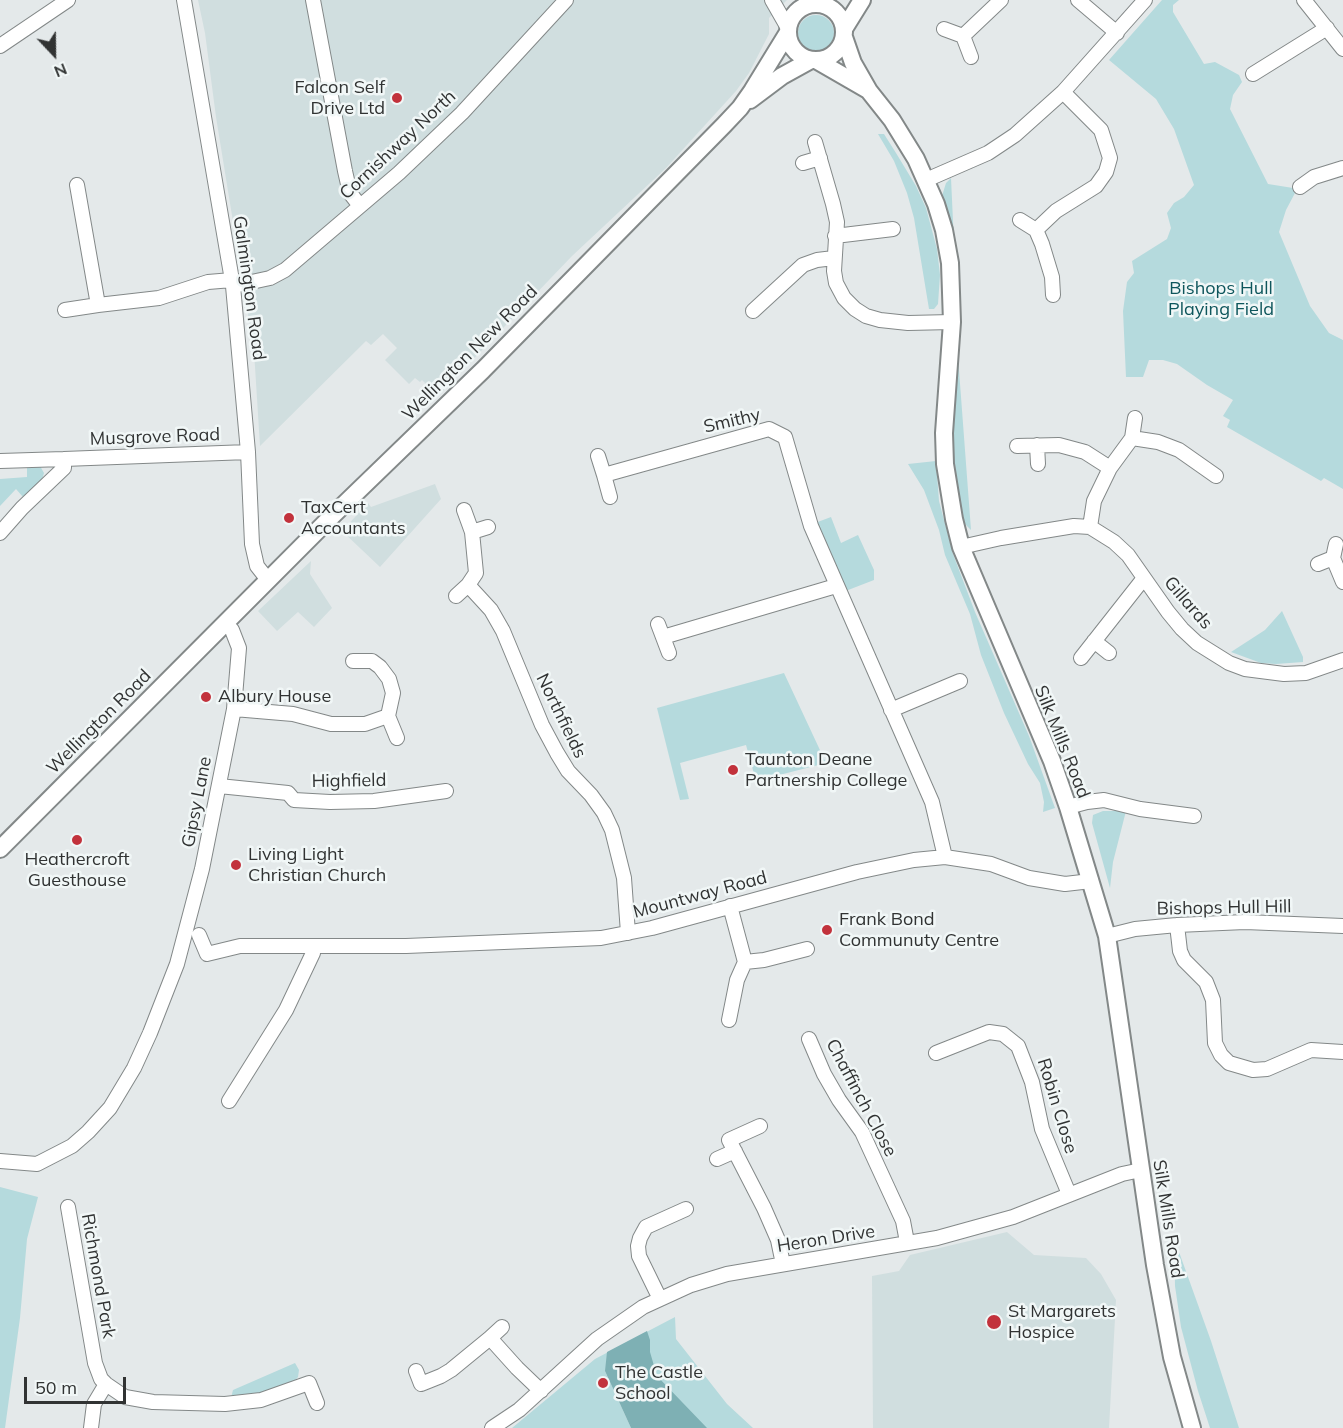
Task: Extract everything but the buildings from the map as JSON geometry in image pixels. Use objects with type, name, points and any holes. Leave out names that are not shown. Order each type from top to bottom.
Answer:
[{"type":"main road","points":[[844,33],[843,22],[835,11],[819,2],[797,11],[791,19],[788,31],[795,51],[802,57],[813,60],[825,59],[840,47],[844,33],[862,0]]},
{"type":"main road","name":"Wellington New Road","points":[[740,108],[788,31]]},
{"type":"main road","name":"Silk Mills Road","points":[[844,33],[853,63],[869,91],[904,137],[926,180],[944,230],[950,263],[952,322],[944,433],[945,464],[954,519],[961,547],[1052,761],[1107,936],[1155,1264],[1172,1358],[1192,1428]]},
{"type":"main road","name":"Wellington New Road","points":[[225,623],[483,370],[740,108],[782,76],[813,60]]},
{"type":"main road","name":"Silk Mills Road","points":[[813,60],[869,91]]},
{"type":"main road","name":"Wellington Road","points":[[0,849],[225,623]]},
{"type":"street","points":[[0,46],[68,0]]},
{"type":"street","name":"Galmington Road","points":[[183,0],[232,283],[248,452],[252,544],[257,566],[268,580]]},
{"type":"street","points":[[313,0],[350,193],[360,206]]},
{"type":"street","name":"Cornishway North","points":[[65,310],[159,298],[208,282],[232,283],[270,278],[285,270],[399,173],[462,113],[566,0]]},
{"type":"street","points":[[772,0],[788,31]]},
{"type":"street","points":[[963,36],[1001,0]]},
{"type":"street","points":[[1078,0],[1117,33]]},
{"type":"street","points":[[926,180],[988,153],[1015,135],[1063,92],[1145,0]]},
{"type":"street","points":[[1304,0],[1343,49]]},
{"type":"street","points":[[1259,66],[1326,28]]},
{"type":"street","points":[[944,29],[963,36],[971,57]]},
{"type":"street","points":[[1035,230],[1056,211],[1096,186],[1106,172],[1110,158],[1101,130],[1063,92]]},
{"type":"street","points":[[815,142],[837,222],[834,258],[836,282],[844,298],[866,316],[908,323],[952,322]]},
{"type":"street","points":[[803,163],[820,158]]},
{"type":"street","points":[[1300,187],[1312,171],[1343,168]]},
{"type":"street","points":[[76,185],[98,304]]},
{"type":"street","points":[[1020,220],[1035,230],[1057,275],[1053,295]]},
{"type":"street","points":[[836,236],[877,225],[893,229]]},
{"type":"street","points":[[753,310],[770,305],[803,266],[817,260],[834,258]]},
{"type":"street","points":[[961,547],[1074,526],[1090,527],[1094,501],[1110,468],[1132,438],[1135,418]]},
{"type":"street","name":"Smithy","points":[[604,475],[769,429],[785,437],[805,507],[836,586],[932,802],[945,857]]},
{"type":"street","points":[[1132,438],[1158,442],[1179,450],[1216,476]]},
{"type":"street","points":[[1037,445],[1038,464]]},
{"type":"street","points":[[1017,446],[1059,445],[1085,452],[1110,468]]},
{"type":"street","name":"Musgrove Road","points":[[0,461],[248,452]]},
{"type":"street","points":[[598,456],[610,497]]},
{"type":"street","points":[[0,533],[22,508],[64,468],[64,459]]},
{"type":"street","points":[[1193,477],[1202,465]]},
{"type":"street","points":[[456,596],[468,585],[476,573],[472,532],[464,510]]},
{"type":"street","points":[[472,532],[488,527]]},
{"type":"street","name":"Gillards","points":[[1090,527],[1114,542],[1128,555],[1182,629],[1197,643],[1229,663],[1245,669],[1284,674],[1306,673],[1343,660]]},
{"type":"street","points":[[1336,544],[1333,558],[1343,582]]},
{"type":"street","points":[[1318,564],[1333,558]]},
{"type":"street","name":"Gillards","points":[[1081,658],[1144,578]]},
{"type":"street","name":"Northfields","points":[[468,585],[491,610],[503,631],[542,725],[568,771],[591,795],[604,813],[612,830],[624,878],[628,933]]},
{"type":"street","points":[[669,653],[660,630],[836,586]]},
{"type":"street","name":"Gipsy Lane","points":[[0,1161],[37,1164],[64,1151],[88,1132],[110,1108],[134,1068],[169,988],[202,869],[234,709],[239,648],[232,630],[225,623]]},
{"type":"street","points":[[1094,641],[1109,653]]},
{"type":"street","points":[[352,661],[375,654],[389,680],[393,693],[388,716],[398,738]]},
{"type":"street","points":[[891,710],[960,681]]},
{"type":"street","points":[[234,709],[293,714],[331,724],[364,724],[388,716]]},
{"type":"street","name":"Highfield","points":[[219,786],[288,793],[294,800],[330,802],[374,801],[446,791]]},
{"type":"street","points":[[1068,807],[1104,800],[1140,809],[1194,816]]},
{"type":"street","name":"Mountway Road","points":[[199,934],[207,954],[240,946],[406,946],[601,938],[628,933],[856,872],[914,860],[945,857],[991,864],[1029,878],[1065,884],[1090,881]]},
{"type":"street","points":[[729,1020],[737,980],[745,962],[730,906]]},
{"type":"street","name":"Bishops Hull Hill","points":[[1107,936],[1135,929],[1245,922],[1343,926]]},
{"type":"street","points":[[1177,925],[1180,951],[1184,960],[1206,982],[1213,1000],[1215,1043],[1221,1055],[1229,1063],[1253,1070],[1267,1069],[1311,1050],[1343,1052]]},
{"type":"street","points":[[229,1101],[286,1010],[313,953],[312,947]]},
{"type":"street","points":[[745,962],[764,960],[807,949]]},
{"type":"street","name":"Robin Close","points":[[936,1053],[989,1032],[1003,1034],[1018,1046],[1032,1082],[1042,1129],[1069,1194]]},
{"type":"street","name":"Chaffinch Close","points":[[809,1039],[824,1074],[862,1132],[903,1221],[907,1242]]},
{"type":"street","points":[[760,1126],[729,1140],[778,1240],[783,1264]]},
{"type":"street","points":[[717,1160],[735,1151]]},
{"type":"street","name":"Heron Drive","points":[[492,1428],[519,1410],[597,1339],[643,1307],[690,1285],[727,1274],[937,1238],[1013,1217],[1122,1174],[1141,1170]]},
{"type":"street","name":"Richmond Park","points":[[68,1207],[95,1363],[101,1379],[106,1384]]},
{"type":"street","points":[[660,1299],[639,1256],[638,1246],[646,1227],[686,1209]]},
{"type":"street","points":[[420,1383],[451,1370],[502,1327]]},
{"type":"street","points":[[490,1338],[541,1390]]},
{"type":"street","points":[[91,1428],[93,1404],[106,1384],[125,1397],[153,1402],[225,1404],[261,1401],[306,1378],[317,1402]]},
{"type":"shaded area","points":[[198,0],[787,0],[769,18],[769,34],[749,73],[736,91],[666,168],[572,256],[438,396],[422,380],[420,382],[415,378],[409,384],[385,360],[397,348],[383,334],[371,345],[366,341],[260,446],[254,351]]},
{"type":"shaded area","points":[[435,484],[441,499],[380,567],[342,531],[368,503],[371,507]]},
{"type":"shaded area","points":[[311,561],[310,574],[332,608],[314,627],[298,612],[277,631],[258,611]]},
{"type":"shaded area","name":"St Margarets Hospice","points":[[1007,1232],[1034,1255],[1086,1258],[1101,1274],[1116,1300],[1109,1428],[873,1428],[872,1276],[899,1271],[910,1255]]},
{"type":"shaded area","points":[[647,1331],[657,1376],[707,1428],[631,1428],[605,1371],[607,1352]]},
{"type":"green space","name":"Bishops Hull Playing Field","points":[[1162,0],[1179,0],[1173,5],[1173,12],[1204,64],[1215,62],[1239,75],[1242,82],[1233,95],[1230,109],[1268,184],[1293,188],[1295,193],[1286,210],[1279,232],[1310,306],[1329,333],[1343,340],[1343,489],[1324,478],[1321,481],[1227,427],[1230,420],[1223,416],[1233,400],[1177,364],[1163,360],[1149,360],[1143,377],[1126,377],[1123,311],[1127,282],[1134,273],[1132,261],[1167,239],[1171,228],[1167,213],[1174,203],[1184,197],[1194,185],[1174,129],[1156,99],[1109,60]]},
{"type":"green space","points":[[816,15],[828,21],[834,33],[828,45],[816,51],[804,45],[798,33],[804,21]]},
{"type":"green space","points":[[878,134],[884,134],[916,186],[926,208],[937,249],[940,275],[938,304],[934,309],[929,309],[914,218],[907,193],[894,161]]},
{"type":"green space","points":[[951,178],[954,243],[942,196],[946,183]]},
{"type":"green space","points":[[957,357],[971,530],[964,523],[960,514],[953,464],[952,438]]},
{"type":"green space","points":[[936,461],[939,501],[953,554],[975,612],[1029,736],[1055,808],[1043,812],[1044,802],[1040,783],[1028,764],[1004,713],[981,655],[970,614],[945,555],[939,530],[924,490],[908,464]]},
{"type":"green space","points":[[27,466],[40,466],[44,473],[42,480],[23,497],[16,489],[0,506],[0,479],[27,477]]},
{"type":"green space","points":[[831,517],[841,543],[858,535],[874,570],[874,580],[843,592],[815,523]]},
{"type":"green space","points":[[1282,611],[1303,657],[1303,662],[1261,663],[1231,652],[1265,630]]},
{"type":"green space","points":[[784,673],[826,763],[756,781],[746,745],[680,763],[689,799],[680,800],[657,708]]},
{"type":"green space","points":[[1103,811],[1126,811],[1113,862],[1110,888],[1092,823],[1093,815]]},
{"type":"green space","points":[[0,1187],[38,1197],[27,1239],[20,1318],[5,1428],[0,1428]]},
{"type":"green space","points":[[1174,1238],[1239,1428],[1210,1428],[1181,1327],[1175,1286]]},
{"type":"green space","points":[[675,1317],[676,1339],[727,1404],[753,1428],[688,1428],[605,1371],[631,1428],[512,1428],[595,1359]]},
{"type":"green space","points":[[295,1363],[299,1370],[298,1377],[293,1383],[269,1392],[231,1398],[233,1390]]},
{"type":"place","name":"Falcon Self Drive Ltd","points":[[397,98]]},
{"type":"place","name":"TaxCert Accountants","points":[[289,518]]},
{"type":"place","name":"Albury House","points":[[206,697]]},
{"type":"place","name":"Taunton Deane Partnership College","points":[[733,770]]},
{"type":"place","name":"Heathercroft Guesthouse","points":[[77,840]]},
{"type":"place","name":"Living Light Christian Church","points":[[236,865]]},
{"type":"place","name":"Frank Bond Communuty Centre","points":[[827,930]]},
{"type":"place","name":"St Margarets Hospice","points":[[994,1322]]},
{"type":"place","name":"The Castle School","points":[[603,1383]]}]
